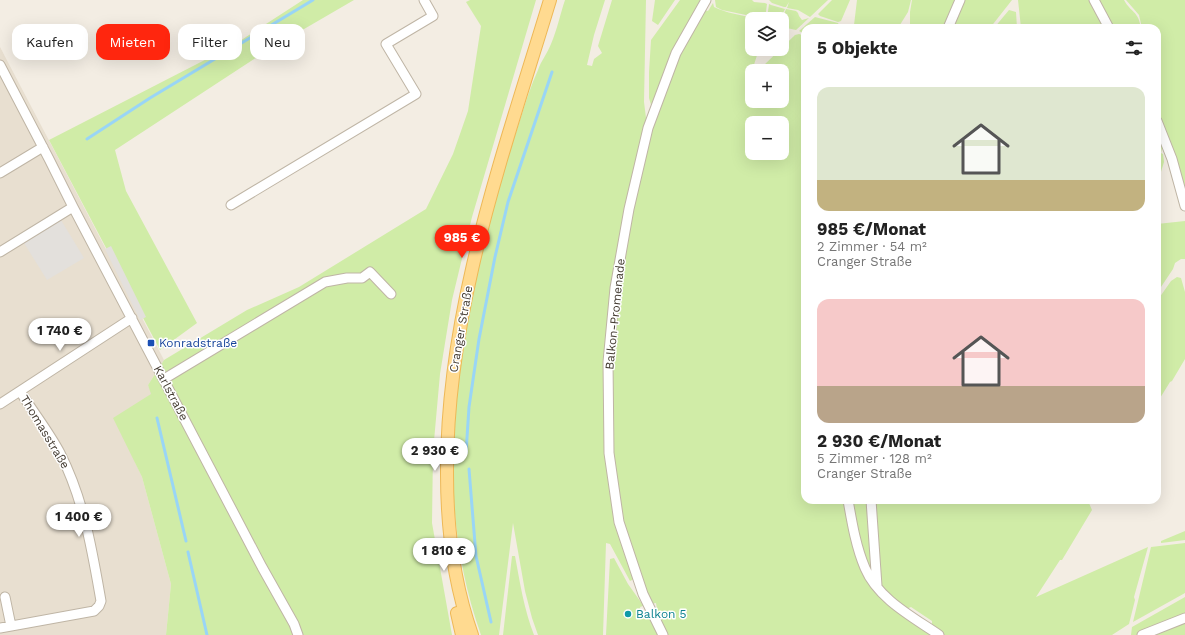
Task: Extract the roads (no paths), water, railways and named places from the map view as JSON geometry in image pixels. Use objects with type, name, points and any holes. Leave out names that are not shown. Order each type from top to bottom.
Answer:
[{"type":"main road","name":"Cranger Straße","points":[[472,635],[460,591],[451,546],[447,501],[449,401],[464,302],[492,190],[550,0]]},
{"type":"main road","name":"Cranger Straße","points":[[447,501],[442,522],[448,570],[462,635]]},
{"type":"street","points":[[231,205],[416,94],[386,44],[433,16],[424,0]]},
{"type":"street","name":"Balkon-Promenade","points":[[663,635],[643,594],[619,522],[609,453],[608,362],[618,272],[629,210],[648,128],[676,53],[706,0]]},
{"type":"street","points":[[950,24],[960,0]]},
{"type":"street","points":[[1094,0],[1107,24]]},
{"type":"street","name":"Karlstraße","points":[[0,65],[262,567],[294,624],[298,635]]},
{"type":"street","points":[[1161,131],[1172,159],[1185,206]]},
{"type":"street","points":[[0,173],[43,147]]},
{"type":"street","points":[[0,252],[73,207]]},
{"type":"street","points":[[164,378],[325,282],[347,278],[362,278],[370,272],[391,294]]},
{"type":"street","points":[[0,404],[132,318]]},
{"type":"street","name":"Thomasstraße","points":[[0,628],[94,611],[99,606],[101,601],[90,536],[78,495],[60,452],[20,391]]},
{"type":"street","points":[[849,504],[861,556],[869,576],[880,591],[901,609],[939,635]]},
{"type":"street","points":[[871,504],[877,587]]},
{"type":"street","points":[[5,597],[11,626]]},
{"type":"street","points":[[1142,635],[1185,618]]},
{"type":"waterway","points":[[87,139],[150,98],[313,0]]},
{"type":"waterway","points":[[466,453],[469,407],[479,339],[495,257],[508,202],[552,72]]},
{"type":"waterway","points":[[157,418],[186,541]]},
{"type":"waterway","points":[[469,469],[476,556],[491,622]]},
{"type":"waterway","points":[[188,552],[207,635]]},
{"type":"place","name":"Konradstraße","points":[[151,343]]},
{"type":"place","name":"Balkon 5","points":[[628,614]]}]
